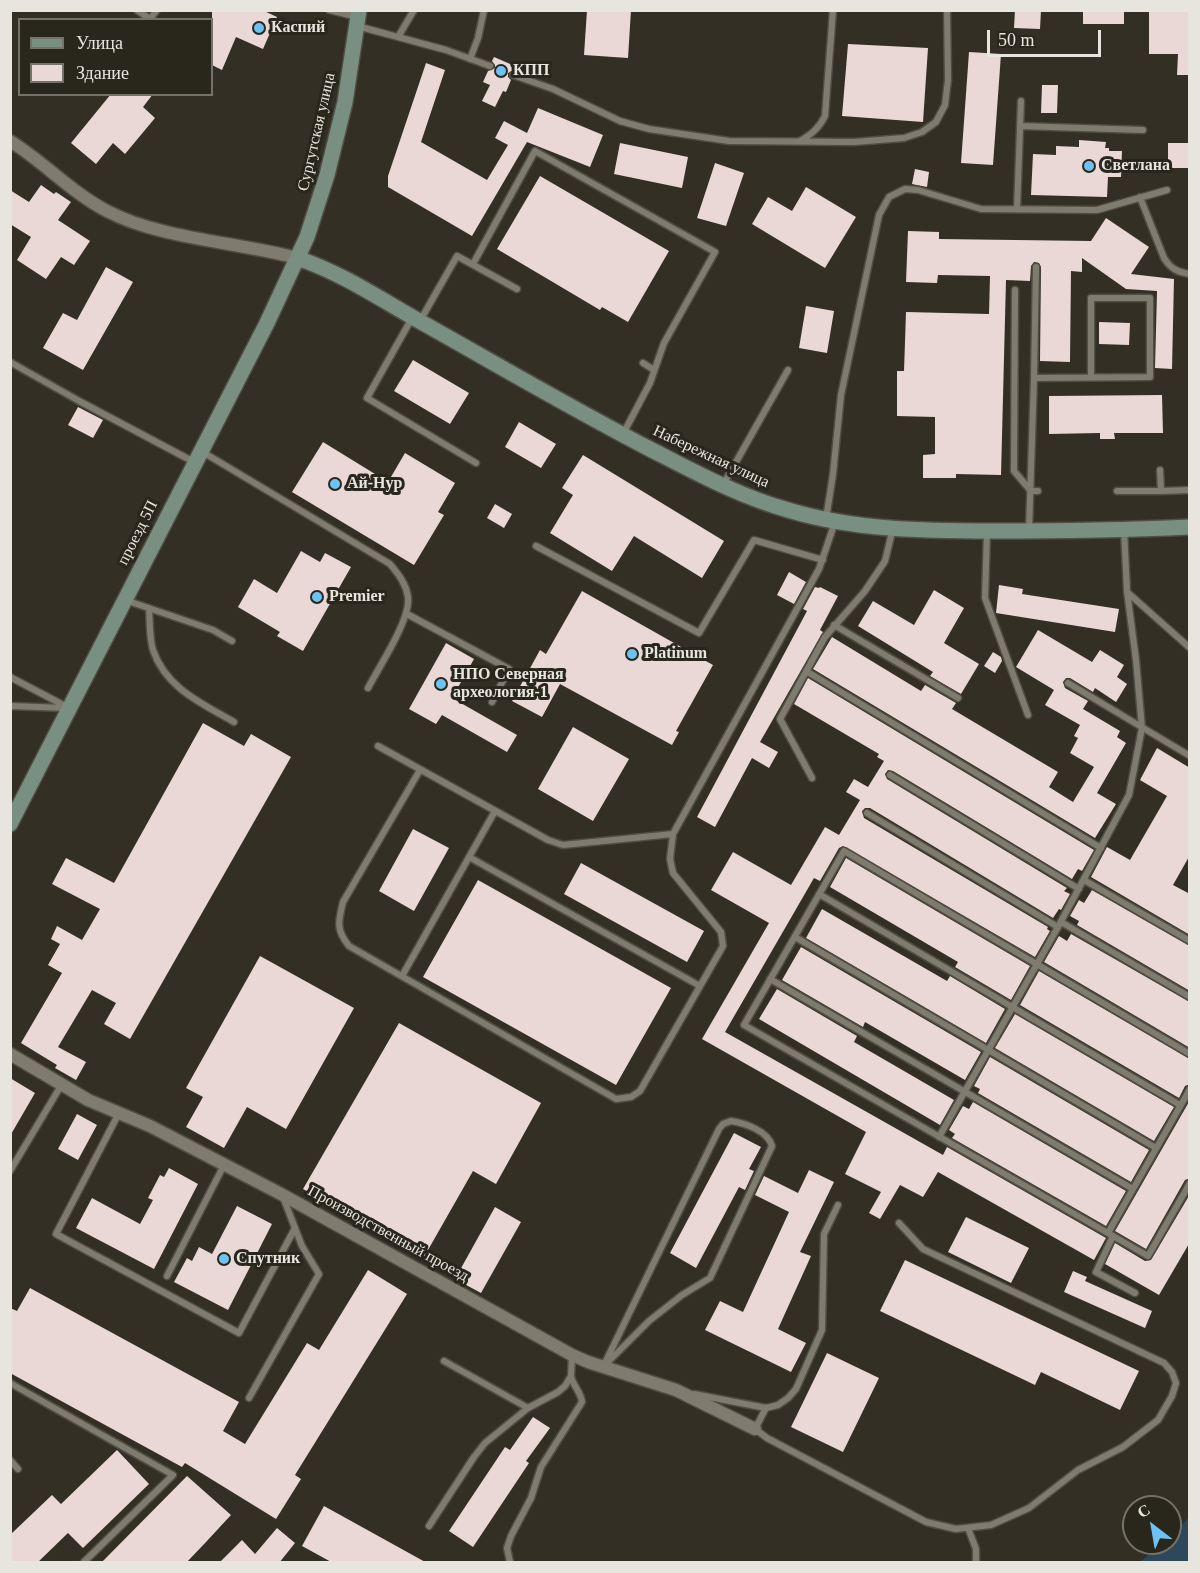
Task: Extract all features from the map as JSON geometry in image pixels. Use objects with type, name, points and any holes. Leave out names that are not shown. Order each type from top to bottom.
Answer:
[{"type":"street","name":"Сургутская улица","points":[[297,258],[315,214],[336,141],[345,102],[358,18]]},
{"type":"street","points":[[10,141],[87,199],[138,224],[297,258]]},
{"type":"street","name":"Набережная улица","points":[[297,258],[343,277],[622,434],[723,486],[787,510],[830,520],[893,528],[1029,531],[1190,527]]},
{"type":"street","name":"проезд 5П","points":[[11,821],[267,323],[297,258]]},
{"type":"street","name":"Производственный проезд","points":[[10,1054],[88,1100],[150,1126],[281,1194],[572,1355],[676,1390],[755,1429]]},
{"type":"lane","points":[[329,10],[358,18],[398,37],[490,66]]},
{"type":"lane","points":[[398,37],[414,10]]},
{"type":"lane","points":[[470,59],[478,38],[484,10]]},
{"type":"lane","points":[[799,142],[812,134],[825,116],[833,10]]},
{"type":"lane","points":[[513,75],[553,89],[620,121],[649,129],[729,141],[854,142],[904,138],[922,132],[936,122],[945,105],[948,80],[946,10]]},
{"type":"lane","points":[[1017,209],[1021,101]]},
{"type":"lane","points":[[1020,126],[1143,130]]},
{"type":"lane","points":[[473,264],[535,151],[715,252],[664,343],[654,370],[622,434]]},
{"type":"lane","points":[[420,770],[343,902],[339,918],[340,935],[349,946],[616,1099],[631,1097],[640,1091],[723,946],[721,932],[673,873],[670,859],[673,834],[823,560],[830,520],[841,395],[879,214],[883,206],[889,197],[905,189],[918,190],[981,208],[1097,210],[1167,190]]},
{"type":"lane","points":[[1140,197],[1164,258],[1170,267],[1180,273],[1190,274]]},
{"type":"lane","points":[[476,463],[367,398],[457,256],[517,289]]},
{"type":"lane","points":[[1029,531],[1034,491],[1036,267]]},
{"type":"lane","points":[[1015,290],[1014,471],[1034,491]]},
{"type":"lane","points":[[1034,378],[1091,378],[1150,378],[1150,298],[1091,298],[1091,378]]},
{"type":"lane","points":[[10,362],[81,402],[198,457],[390,564],[402,577],[408,596],[407,614],[368,688]]},
{"type":"lane","points":[[643,363],[654,370]]},
{"type":"lane","points":[[723,486],[788,370]]},
{"type":"lane","points":[[1160,470],[1161,491]]},
{"type":"lane","points":[[1117,492],[1190,490]]},
{"type":"lane","points":[[812,778],[780,719],[825,637],[865,591],[885,561],[893,528]]},
{"type":"lane","points":[[939,1137],[1060,924],[1129,795],[1142,728],[1127,591],[1124,529]]},
{"type":"lane","points":[[987,531],[985,598],[1029,715]]},
{"type":"lane","points":[[536,546],[699,633],[754,540],[823,560]]},
{"type":"lane","points":[[1127,591],[1190,648]]},
{"type":"lane","points":[[125,600],[213,630],[232,641]]},
{"type":"lane","points":[[149,608],[152,648],[165,675],[186,694],[234,722]]},
{"type":"lane","points":[[407,614],[509,669],[492,702]]},
{"type":"lane","points":[[834,625],[957,698]]},
{"type":"lane","points":[[806,671],[1101,848]]},
{"type":"lane","points":[[10,677],[69,708]]},
{"type":"lane","points":[[1068,683],[1190,756]]},
{"type":"lane","points":[[10,706],[69,708]]},
{"type":"lane","points":[[378,746],[548,840],[564,845],[673,834]]},
{"type":"lane","points":[[890,775],[1079,889]]},
{"type":"lane","points":[[402,976],[495,811]]},
{"type":"lane","points":[[867,813],[1190,997]]},
{"type":"lane","points":[[1190,1054],[844,851],[744,1025],[1148,1256],[1190,1183]]},
{"type":"lane","points":[[469,856],[700,986]]},
{"type":"lane","points":[[1084,880],[1190,941]]},
{"type":"lane","points":[[819,894],[1180,1105]]},
{"type":"lane","points":[[795,937],[1156,1148]]},
{"type":"lane","points":[[770,979],[1133,1189]]},
{"type":"lane","points":[[10,1171],[62,1084]]},
{"type":"lane","points":[[1135,1293],[1096,1272],[1110,1234],[1133,1189],[1190,1089]]},
{"type":"lane","points":[[119,1113],[56,1234],[239,1333],[295,1228]]},
{"type":"lane","points":[[731,1121],[739,1122],[765,1134],[772,1146],[770,1153],[710,1278],[682,1295],[649,1321],[603,1367],[719,1129],[723,1124],[731,1121]]},
{"type":"lane","points":[[167,1276],[225,1165]]},
{"type":"lane","points":[[249,1398],[319,1274],[302,1246],[281,1194]]},
{"type":"lane","points":[[676,1390],[766,1408],[778,1405],[796,1389],[822,1330],[824,1234],[838,1206]]},
{"type":"lane","points":[[766,1408],[755,1429],[767,1438],[926,1522],[956,1529],[991,1525],[1029,1508],[1078,1470],[1123,1447],[1158,1420],[1172,1396],[1176,1383],[1172,1372],[1164,1363],[923,1249],[899,1223]]},
{"type":"lane","points":[[510,1563],[507,1548],[531,1498],[541,1467],[582,1402],[580,1393],[572,1381],[572,1355]]},
{"type":"lane","points":[[444,1361],[528,1408]]},
{"type":"lane","points":[[429,1526],[474,1456],[485,1443],[528,1408],[558,1392],[571,1376]]},
{"type":"lane","points":[[10,1383],[173,1475],[84,1563]]},
{"type":"lane","points":[[10,1460],[18,1469]]},
{"type":"lane","points":[[968,1528],[976,1549],[976,1563]]},
{"type":"water","points":[[1189,1517],[1189,1562],[1140,1562],[1149,1555],[1182,1555],[1182,1524]]},
{"type":"building","points":[[262,10],[277,17],[263,49],[236,37],[222,70],[213,66],[212,11]]},
{"type":"building","points":[[587,10],[631,10],[628,58],[584,55]]},
{"type":"building","points":[[1015,10],[1041,10],[1040,29],[1014,28]]},
{"type":"building","points":[[1083,10],[1124,10],[1124,24],[1083,24]]},
{"type":"building","points":[[1149,10],[1190,10],[1190,75],[1177,75],[1178,54],[1149,54]]},
{"type":"building","points":[[848,44],[928,48],[923,122],[842,116]]},
{"type":"building","points":[[969,52],[1001,54],[993,165],[961,163]]},
{"type":"building","name":"КПП","points":[[494,57],[517,67],[508,73],[511,80],[506,92],[503,91],[495,107],[482,101],[490,85],[483,82],[488,71],[495,68],[492,61]]},
{"type":"building","points":[[426,63],[445,70],[421,142],[487,180],[508,145],[495,138],[504,121],[527,133],[538,108],[603,135],[590,167],[527,142],[472,236],[388,187],[388,176]]},
{"type":"building","points":[[1042,85],[1058,85],[1057,113],[1041,113]]},
{"type":"building","points":[[109,96],[151,96],[143,107],[155,118],[125,154],[113,143],[96,164],[71,143]]},
{"type":"building","name":"Светлана","points":[[1079,140],[1106,142],[1105,148],[1109,148],[1109,151],[1122,151],[1121,177],[1108,177],[1107,197],[1031,195],[1033,154],[1056,155],[1056,146],[1079,147]]},
{"type":"building","points":[[620,143],[688,157],[682,188],[614,174]]},
{"type":"building","points":[[1168,143],[1190,143],[1190,168],[1168,168]]},
{"type":"building","points":[[715,163],[744,173],[726,226],[697,218]]},
{"type":"building","points":[[915,169],[929,172],[927,187],[912,184]]},
{"type":"building","points":[[540,176],[669,251],[628,322],[602,307],[600,310],[497,249]]},
{"type":"building","points":[[41,185],[71,202],[58,220],[90,241],[74,265],[61,257],[46,279],[17,260],[31,237],[10,224],[10,190],[29,202]]},
{"type":"building","points":[[806,187],[856,217],[825,268],[752,224],[768,197],[792,211]]},
{"type":"building","points":[[1106,218],[1149,247],[1131,274],[1174,279],[1172,369],[1155,368],[1157,291],[1126,289],[1082,258],[1082,272],[1071,271],[1070,362],[1040,361],[1041,267],[1039,263],[1034,262],[1031,266],[1030,281],[1006,280],[1001,475],[956,474],[956,478],[923,478],[923,455],[935,454],[935,417],[897,416],[897,371],[904,371],[906,312],[989,314],[990,276],[938,275],[937,283],[906,282],[908,231],[939,232],[939,239],[1091,241]]},
{"type":"building","points":[[106,267],[133,282],[83,370],[43,348],[63,313],[77,320]]},
{"type":"building","points":[[806,306],[834,311],[827,353],[799,348]]},
{"type":"building","points":[[1099,322],[1130,323],[1129,345],[1099,344]]},
{"type":"building","points":[[413,360],[469,393],[450,424],[394,391]]},
{"type":"building","points":[[1162,395],[1163,433],[1114,433],[1115,439],[1100,439],[1100,433],[1049,434],[1049,396]]},
{"type":"building","points":[[78,407],[103,420],[93,438],[68,425]]},
{"type":"building","points":[[519,422],[556,444],[541,468],[505,447]]},
{"type":"building","points":[[323,442],[388,482],[405,453],[455,483],[438,512],[444,515],[414,565],[292,492]]},
{"type":"building","points":[[583,455],[724,541],[702,578],[634,536],[612,571],[550,533],[573,495],[562,488]]},
{"type":"building","points":[[495,504],[512,514],[504,528],[487,518]]},
{"type":"building","points":[[301,551],[320,562],[325,553],[351,567],[303,651],[277,636],[280,632],[238,607],[254,579],[277,593]]},
{"type":"building","points":[[789,572],[806,582],[794,604],[777,595]]},
{"type":"building","points":[[999,585],[1023,589],[1022,594],[1119,609],[1115,632],[996,613]]},
{"type":"building","points":[[815,587],[820,587],[838,596],[820,630],[823,632],[760,742],[778,752],[769,768],[752,758],[715,827],[697,817],[807,611],[803,609]]},
{"type":"building","points":[[934,590],[964,608],[944,643],[979,664],[961,694],[930,676],[933,672],[858,626],[873,601],[914,625]]},
{"type":"building","name":"Platinum","points":[[582,591],[713,665],[676,731],[679,732],[672,745],[560,684],[542,717],[512,701],[540,650],[546,654]]},
{"type":"building","points":[[1038,630],[1092,662],[1100,650],[1124,665],[1117,677],[1127,684],[1116,702],[1095,688],[1093,692],[1070,678],[1066,678],[1063,682],[1065,688],[1088,701],[1083,709],[1120,731],[1117,737],[1126,743],[1097,793],[1116,804],[1095,838],[813,669],[832,637],[921,691],[925,685],[956,703],[952,709],[1058,772],[1049,787],[1073,802],[1094,767],[1070,753],[1078,738],[1074,736],[1080,725],[1045,705],[1054,690],[1016,667]]},
{"type":"building","name":"НПО Северная археология-1","points":[[446,643],[474,659],[452,698],[517,735],[507,752],[442,715],[436,724],[409,709]]},
{"type":"building","points":[[993,652],[1001,657],[1002,661],[995,673],[984,666]]},
{"type":"building","points":[[808,678],[1094,850],[1082,871],[1078,869],[1072,879],[888,770],[885,774],[887,779],[1067,888],[1064,891],[1070,894],[1061,910],[1059,909],[1053,918],[870,808],[862,811],[864,818],[1048,927],[1050,931],[1035,957],[843,846],[839,848],[820,881],[814,878],[725,1032],[943,1155],[947,1147],[1106,1238],[1094,1260],[938,1172],[923,1197],[900,1185],[880,1219],[869,1213],[881,1192],[845,1174],[866,1132],[702,1039],[769,923],[711,890],[733,852],[791,885],[825,827],[839,835],[860,800],[846,792],[854,779],[868,787],[884,761],[877,757],[879,754],[794,704]]},
{"type":"building","points":[[203,723],[244,746],[251,734],[291,757],[130,1039],[104,1024],[116,1003],[92,990],[58,1047],[86,1062],[76,1080],[55,1068],[57,1065],[21,1043],[62,973],[48,965],[60,944],[51,939],[57,926],[82,940],[100,909],[52,884],[66,858],[114,883]]},
{"type":"building","points":[[573,727],[629,759],[593,821],[538,789]]},
{"type":"building","points":[[1157,748],[1190,768],[1190,855],[1173,885],[1190,894],[1190,935],[1091,877],[1107,847],[1130,860],[1167,796],[1140,780]]},
{"type":"building","points":[[413,829],[449,848],[414,911],[379,891]]},
{"type":"building","points":[[846,858],[1030,966],[1011,1000],[955,967],[958,962],[830,887]]},
{"type":"building","points":[[581,863],[704,931],[687,962],[564,894]]},
{"type":"building","points":[[478,880],[671,988],[616,1085],[423,977]]},
{"type":"building","points":[[1092,890],[1190,946],[1190,991],[1077,925],[1079,921],[1070,916],[1079,900],[1084,903]]},
{"type":"building","points":[[822,909],[947,981],[950,976],[1005,1009],[986,1043],[806,938]]},
{"type":"building","points":[[1071,934],[1190,1002],[1190,1048],[1044,962],[1059,936],[1067,941]]},
{"type":"building","points":[[801,947],[981,1052],[965,1080],[865,1022],[863,1027],[782,980]]},
{"type":"building","points":[[260,956],[354,1008],[286,1129],[247,1107],[224,1148],[186,1127],[203,1097],[186,1088]]},
{"type":"building","points":[[1039,971],[1190,1059],[1190,1084],[1185,1086],[1179,1098],[1020,1005]]},
{"type":"building","points":[[777,989],[857,1036],[854,1042],[954,1100],[940,1125],[759,1019]]},
{"type":"building","points":[[1015,1014],[1174,1107],[1154,1141],[995,1048]]},
{"type":"building","points":[[399,1023],[541,1103],[496,1184],[473,1171],[424,1257],[303,1189]]},
{"type":"building","points":[[990,1057],[1149,1150],[1131,1182],[978,1093],[980,1089],[974,1086]]},
{"type":"building","points":[[10,1078],[35,1093],[10,1136]]},
{"type":"building","points":[[1190,1100],[1190,1178],[1185,1180],[1146,1249],[1115,1231]]},
{"type":"building","points":[[973,1102],[1126,1191],[1106,1226],[952,1138],[955,1134],[949,1130],[963,1106],[969,1109]]},
{"type":"building","points":[[77,1114],[97,1125],[78,1160],[58,1149]]},
{"type":"building","points":[[734,1133],[761,1147],[749,1169],[754,1171],[745,1190],[739,1187],[696,1268],[670,1253]]},
{"type":"building","points":[[169,1168],[198,1184],[154,1269],[76,1228],[92,1198],[140,1224],[153,1200],[148,1198],[160,1175],[164,1177]]},
{"type":"building","points":[[809,1170],[834,1182],[800,1252],[811,1256],[778,1329],[806,1343],[791,1372],[705,1330],[720,1301],[743,1312],[789,1212],[755,1195],[764,1176],[798,1193]]},
{"type":"building","points":[[1190,1194],[1190,1242],[1159,1295],[1105,1264],[1115,1243],[1145,1261],[1151,1260]]},
{"type":"building","name":"Спутник","points":[[237,1206],[272,1224],[228,1310],[174,1282],[187,1258],[192,1261],[199,1247],[212,1254]]},
{"type":"building","points":[[495,1207],[521,1222],[481,1293],[455,1279]]},
{"type":"building","points":[[966,1217],[1029,1248],[1011,1283],[948,1252]]},
{"type":"building","points":[[905,1260],[1139,1371],[1120,1410],[1041,1372],[1035,1385],[880,1311]]},
{"type":"building","points":[[368,1270],[407,1294],[295,1475],[301,1479],[276,1519],[185,1463],[182,1467],[10,1373],[10,1308],[17,1311],[30,1288],[239,1402],[223,1431],[245,1444],[307,1343],[319,1350]]},
{"type":"building","points":[[1073,1271],[1087,1277],[1085,1281],[1152,1311],[1145,1328],[1064,1292]]},
{"type":"building","points":[[827,1353],[879,1378],[843,1452],[791,1427]]},
{"type":"building","points":[[533,1417],[550,1428],[526,1461],[529,1463],[473,1547],[449,1531],[505,1447],[510,1450]]},
{"type":"building","points":[[117,1450],[149,1484],[83,1548],[68,1533],[37,1563],[10,1563],[10,1535],[52,1495],[61,1504]]},
{"type":"building","points":[[187,1476],[231,1515],[186,1563],[101,1563]]},
{"type":"building","points":[[324,1506],[427,1563],[333,1563],[302,1546]]},
{"type":"building","points":[[277,1528],[295,1543],[279,1563],[219,1563],[242,1540],[255,1554]]},
{"type":"place","name":"Каспий","points":[[259,28]]},
{"type":"place","name":"КПП","points":[[501,71]]},
{"type":"place","name":"Светлана","points":[[1089,166]]},
{"type":"place","name":"Ай-Нур","points":[[335,484]]},
{"type":"place","name":"Premier","points":[[317,597]]},
{"type":"place","name":"Platinum","points":[[632,654]]},
{"type":"place","name":"НПО Северная археология-1","points":[[441,684]]},
{"type":"place","name":"Спутник","points":[[224,1259]]}]
